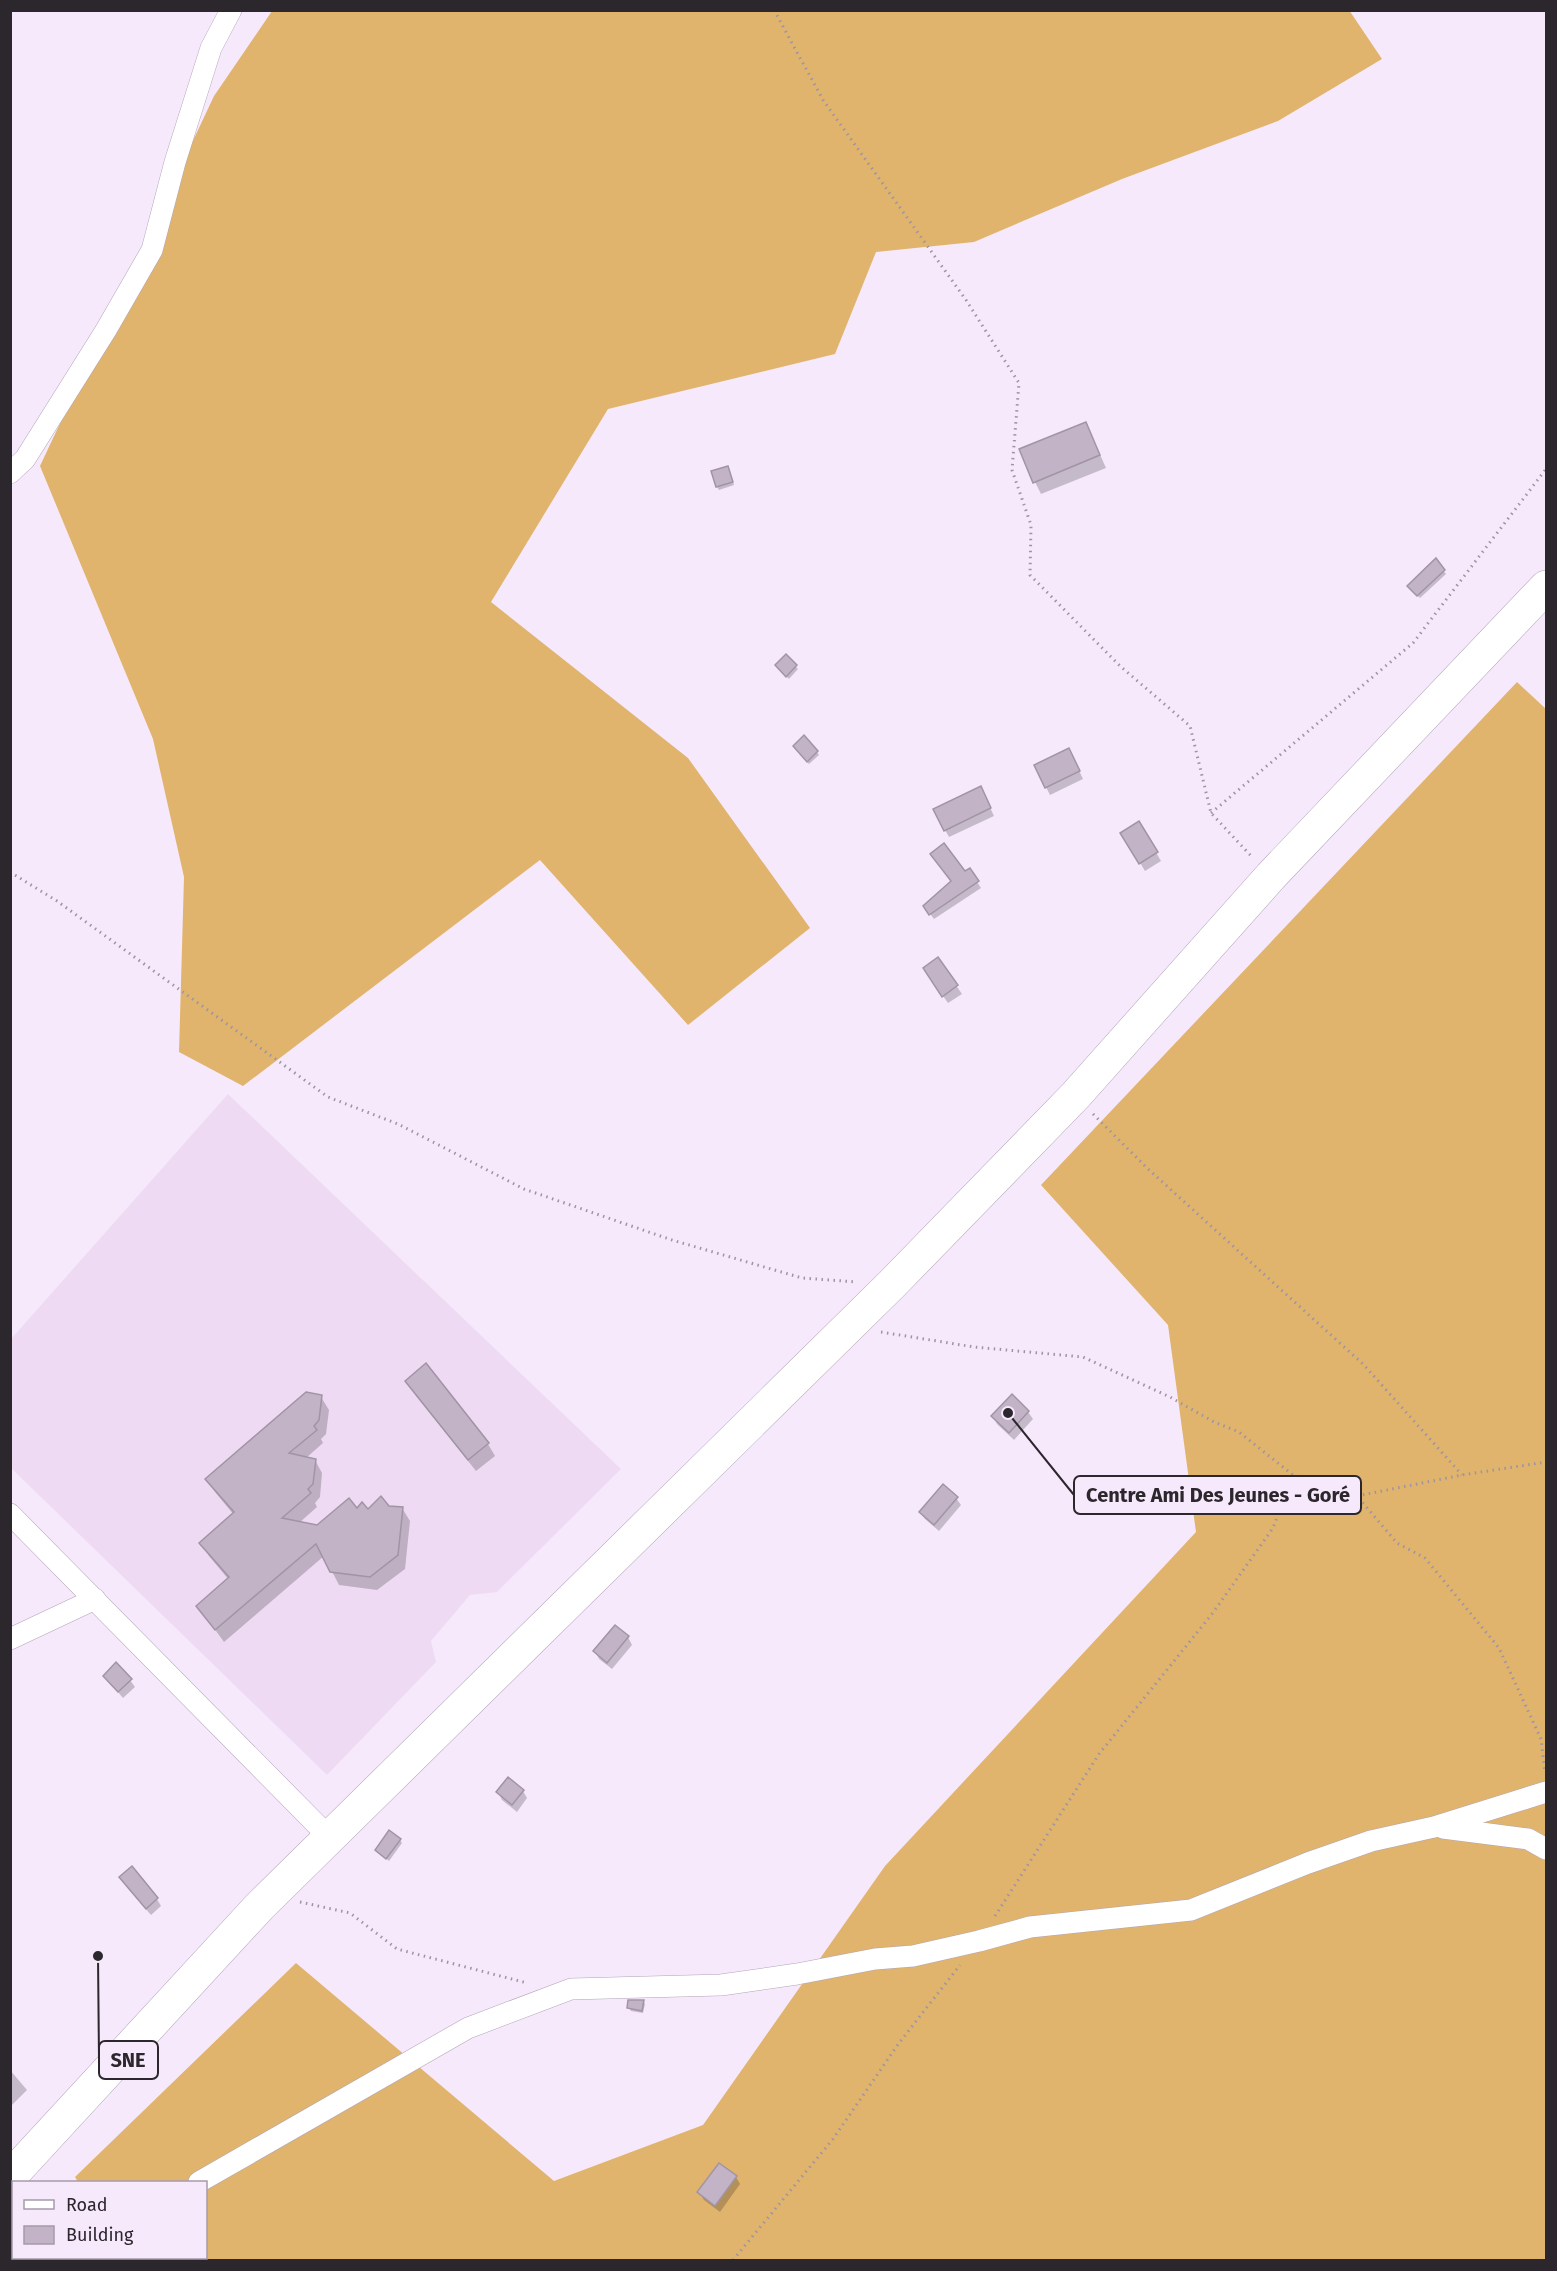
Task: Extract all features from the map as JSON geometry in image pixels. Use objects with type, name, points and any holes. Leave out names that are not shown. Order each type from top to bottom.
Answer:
[{"type":"main road","points":[[10,2177],[259,1907],[892,1284],[1075,1096],[1271,876],[1546,587]]},
{"type":"street","points":[[10,473],[25,459],[106,330],[152,250],[175,162],[211,48],[231,10]]},
{"type":"street","points":[[10,1514],[329,1837]]},
{"type":"street","points":[[10,1639],[95,1599]]},
{"type":"street","points":[[201,2181],[468,2028],[571,1989],[721,1984],[797,1974],[875,1959],[913,1956],[1030,1927],[1191,1910],[1308,1863],[1371,1841],[1434,1827],[1546,1783]]},
{"type":"street","points":[[1434,1827],[1528,1839],[1546,1849]]},
{"type":"path","points":[[774,10],[823,100],[966,300],[1019,383],[1012,470],[1031,525],[1030,575],[1120,666],[1190,726],[1211,813],[1271,876]]},
{"type":"path","points":[[1211,813],[1413,643],[1546,469]]},
{"type":"path","points":[[10,872],[57,901],[328,1097],[398,1124],[524,1190],[672,1240],[802,1278],[892,1284]]},
{"type":"path","points":[[1075,1096],[1147,1168],[1364,1365],[1462,1475]]},
{"type":"path","points":[[847,1327],[974,1347],[1083,1357],[1170,1397],[1214,1422],[1239,1432],[1293,1475],[1357,1497],[1397,1543],[1425,1558],[1499,1648],[1541,1739],[1546,1783]]},
{"type":"path","points":[[1357,1497],[1462,1475],[1546,1462]]},
{"type":"path","points":[[733,2260],[833,2139],[899,2043],[979,1941],[1099,1754],[1212,1614],[1273,1528],[1293,1475]]},
{"type":"path","points":[[259,1907],[304,1901],[350,1913],[397,1949],[532,1984]]},
{"type":"shaded area","points":[[1349,10],[1382,59],[1278,121],[1122,179],[974,242],[876,252],[835,354],[608,409],[491,602],[688,758],[810,928],[688,1025],[540,860],[243,1086],[179,1052],[184,877],[153,739],[40,466],[214,96],[272,11]]},
{"type":"shaded area","points":[[1517,682],[1546,709],[1546,2260],[120,2260],[207,2259],[207,2181],[77,2181],[75,2177],[296,1963],[554,2181],[703,2125],[885,1866],[1196,1532],[1168,1325],[1041,1185]]},
{"type":"shaded area","points":[[228,1094],[621,1469],[497,1592],[470,1595],[431,1641],[436,1662],[327,1775],[11,1468],[11,1339]]},
{"type":"building","points":[[1086,422],[1100,455],[1033,483],[1019,449]]},
{"type":"building","points":[[728,466],[733,482],[716,487],[711,471]]},
{"type":"building","points":[[1436,558],[1445,570],[1417,596],[1407,586]]},
{"type":"building","points":[[786,654],[797,665],[786,677],[775,665]]},
{"type":"building","points":[[804,735],[818,751],[807,762],[793,746]]},
{"type":"building","points":[[1069,748],[1080,771],[1045,788],[1034,765]]},
{"type":"building","points":[[981,786],[991,808],[944,831],[933,809]]},
{"type":"building","points":[[1139,821],[1158,852],[1139,864],[1120,833]]},
{"type":"building","points":[[944,843],[965,871],[970,868],[979,881],[929,915],[923,906],[951,881],[930,854]]},
{"type":"building","points":[[938,957],[958,985],[942,997],[923,968]]},
{"type":"building","points":[[426,1363],[489,1443],[468,1460],[405,1381]]},
{"type":"building","points":[[306,1392],[322,1395],[319,1420],[314,1426],[317,1430],[289,1453],[316,1459],[313,1484],[308,1489],[311,1493],[282,1518],[317,1525],[349,1498],[357,1508],[362,1502],[368,1509],[381,1496],[389,1506],[403,1507],[398,1555],[370,1577],[330,1572],[316,1544],[215,1630],[196,1606],[229,1577],[199,1543],[234,1512],[205,1479]]},
{"type":"building","points":[[1012,1394],[1029,1411],[1009,1433],[991,1416]]},
{"type":"building","points":[[943,1484],[958,1497],[934,1525],[919,1512]]},
{"type":"building","points":[[615,1625],[629,1636],[607,1663],[593,1651]]},
{"type":"building","points":[[116,1662],[132,1679],[118,1692],[103,1676]]},
{"type":"building","points":[[508,1777],[524,1790],[512,1805],[496,1792]]},
{"type":"building","points":[[389,1830],[401,1839],[386,1859],[375,1850]]},
{"type":"building","points":[[132,1866],[158,1898],[146,1909],[119,1877]]},
{"type":"building","points":[[628,2000],[644,2000],[642,2011],[627,2008]]},
{"type":"building","points":[[719,2163],[737,2176],[715,2206],[697,2192]]},
{"type":"place","name":"Centre Ami Des Jeunes - Goré","points":[[1008,1413]]},
{"type":"place","name":"SNE","points":[[98,1956]]}]
